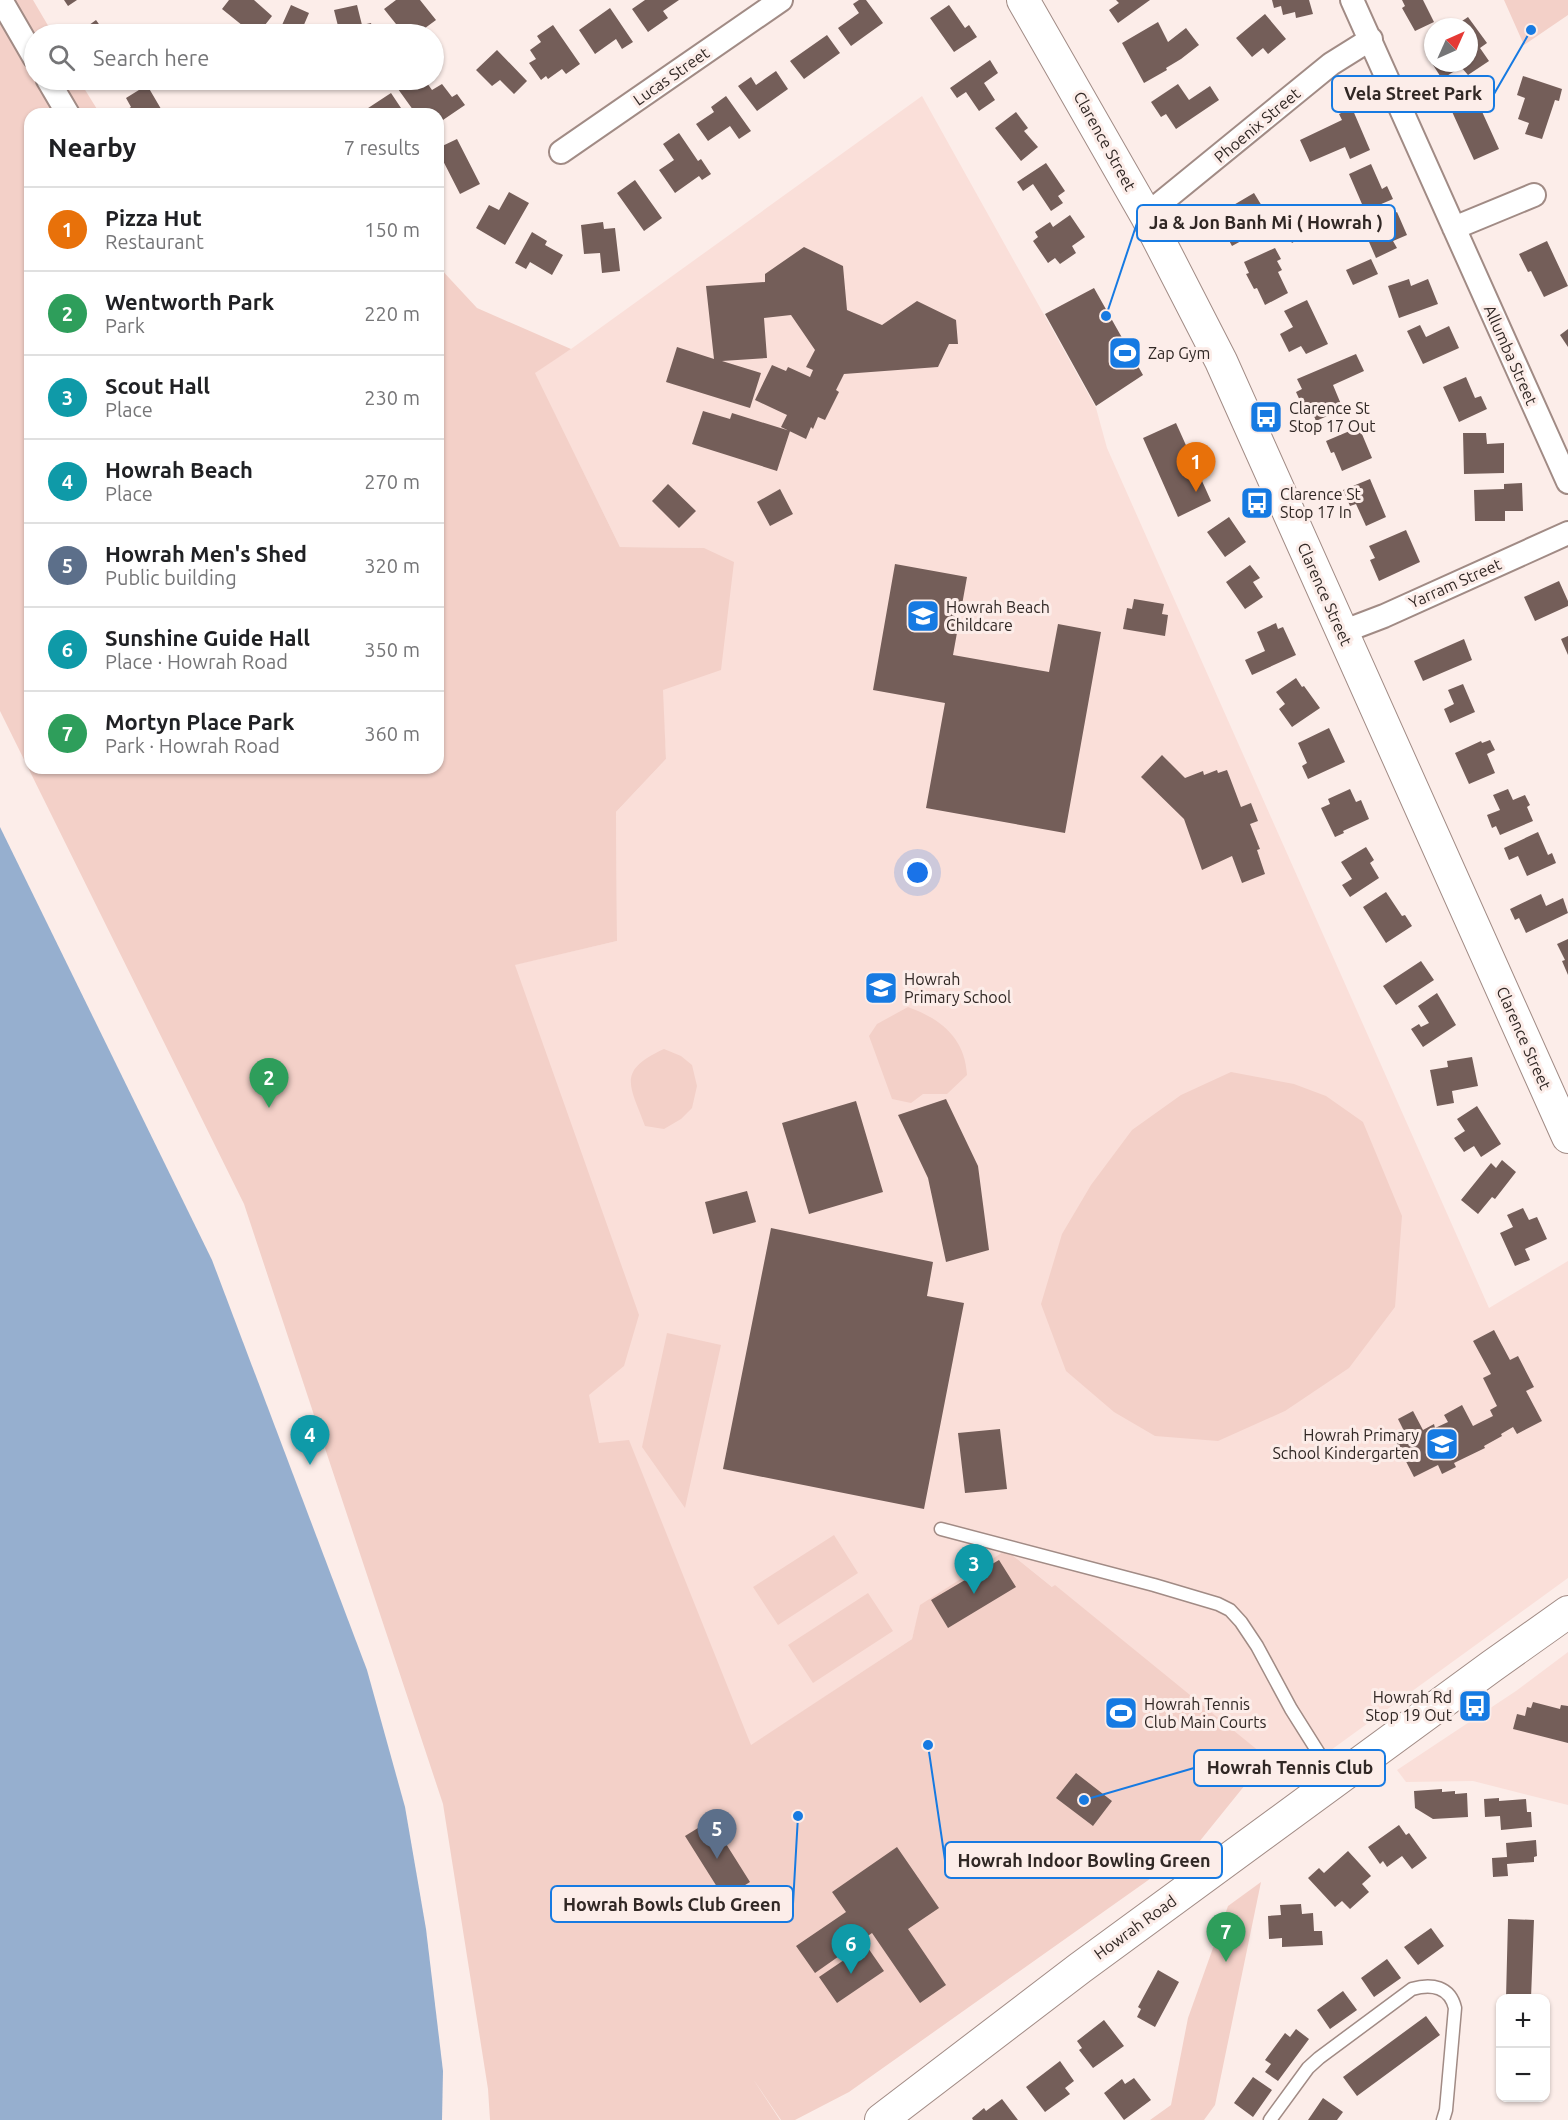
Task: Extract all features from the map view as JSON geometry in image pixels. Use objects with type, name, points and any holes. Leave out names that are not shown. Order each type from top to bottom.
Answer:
[{"type":"main road","name":"Clarence Street","points":[[1023,0],[1146,215],[1221,361],[1568,1137]]},
{"type":"main road","name":"Howrah Road","points":[[881,2120],[1010,2020],[1335,1780],[1568,1612]]},
{"type":"street","points":[[1,0],[24,40]]},
{"type":"street","name":"Lucas Street","points":[[561,152],[781,0]]},
{"type":"street","name":"Allumba Street","points":[[1353,0],[1568,482]]},
{"type":"street","name":"Phoenix Street","points":[[1146,215],[1331,64],[1371,39]]},
{"type":"street","points":[[54,90],[64,108]]},
{"type":"street","points":[[1454,228],[1534,195]]},
{"type":"street","name":"Yarram Street","points":[[1342,632],[1384,616],[1568,533]]},
{"type":"lane","points":[[941,1529],[1186,1594],[1230,1610],[1257,1646],[1291,1709],[1335,1780]]},
{"type":"lane","points":[[1270,2120],[1308,2068],[1319,2058],[1412,1989],[1421,1986],[1442,1988],[1449,1994],[1455,2008],[1446,2110],[1443,2120]]},
{"type":"shaded area","points":[[0,0],[33,0],[47,24],[24,24],[24,90],[85,90],[96,108],[24,108],[24,759],[0,711]]},
{"type":"shaded area","points":[[1504,0],[1568,0],[1568,15],[1524,45]]},
{"type":"shaded area","name":"Howrah Primary School","points":[[922,96],[1096,408],[1107,448],[1489,1308],[1568,1261],[1568,1578],[1291,1779],[1006,1550],[921,1605],[912,1639],[734,1757],[316,1011],[617,941],[616,812],[666,759],[662,690],[704,548],[620,547],[534,372],[571,349]]},
{"type":"shaded area","points":[[444,272],[477,308],[571,349],[535,373],[620,547],[704,548],[734,562],[721,670],[663,690],[666,759],[616,812],[617,941],[515,965],[639,1315],[624,1366],[589,1395],[599,1443],[629,1440],[751,1745],[912,1639],[920,1605],[1006,1550],[1052,1587],[1055,1585],[1266,1759],[1195,1847],[849,2092],[795,2120],[781,2120],[753,2079],[780,2120],[490,2120],[488,2089],[443,1804],[244,1204],[31,774],[444,774]]},
{"type":"shaded area","points":[[908,1007],[931,1017],[956,1040],[962,1050],[967,1075],[947,1094],[923,1094],[911,1103],[892,1099],[869,1036],[877,1024]]},
{"type":"shaded area","points":[[664,1049],[681,1056],[692,1065],[697,1086],[692,1108],[681,1119],[664,1129],[645,1126],[635,1100],[631,1080],[633,1072],[639,1065]]},
{"type":"shaded area","points":[[1231,1072],[1294,1084],[1326,1096],[1363,1122],[1402,1216],[1395,1307],[1349,1368],[1285,1411],[1218,1441],[1155,1436],[1114,1412],[1066,1371],[1041,1304],[1062,1234],[1091,1185],[1132,1130],[1181,1095]]},
{"type":"shaded area","points":[[667,1333],[721,1345],[685,1508],[642,1447]]},
{"type":"shaded area","points":[[834,1535],[858,1573],[778,1625],[753,1587]]},
{"type":"shaded area","points":[[868,1593],[893,1631],[813,1683],[788,1645]]},
{"type":"shaded area","points":[[1568,1652],[1568,1805],[1473,1781],[1406,1782],[1397,1770],[1516,1691]]},
{"type":"shaded area","points":[[1261,1882],[1215,2105],[1204,2120],[1150,2120],[1171,2105],[1188,2018],[1228,1906]]},
{"type":"water","points":[[0,827],[212,1260],[367,1670],[405,1807],[426,1929],[443,2071],[442,2120],[0,2120]]},
{"type":"building","points":[[64,0],[77,0],[68,6]]},
{"type":"building","points":[[229,0],[254,0],[272,16],[266,24],[241,24],[222,9]]},
{"type":"building","points":[[396,0],[420,0],[436,20],[431,24],[396,24],[384,9]]},
{"type":"building","points":[[645,0],[679,0],[663,11],[668,18],[648,32],[632,9]]},
{"type":"building","points":[[859,0],[866,0],[883,23],[851,46],[838,28],[859,13],[853,4]]},
{"type":"building","points":[[1116,0],[1150,0],[1118,23],[1109,10],[1119,3]]},
{"type":"building","points":[[1272,0],[1309,0],[1313,14],[1296,18],[1295,12],[1283,15],[1281,6],[1274,8]]},
{"type":"building","points":[[1402,0],[1423,0],[1432,18],[1424,18],[1424,27],[1415,31],[1402,8],[1405,6]]},
{"type":"building","points":[[291,5],[309,13],[304,24],[282,24]]},
{"type":"building","points":[[357,5],[362,24],[338,24],[334,10]]},
{"type":"building","points":[[949,5],[965,28],[969,25],[977,37],[954,52],[930,18]]},
{"type":"building","points":[[610,8],[633,42],[622,49],[616,39],[595,54],[579,30]]},
{"type":"building","points":[[1265,14],[1286,39],[1268,54],[1263,48],[1252,57],[1236,38]]},
{"type":"building","points":[[1158,22],[1168,42],[1186,28],[1199,45],[1166,68],[1167,70],[1144,83],[1122,43]]},
{"type":"building","points":[[553,25],[580,64],[566,74],[562,69],[548,79],[546,76],[541,80],[529,63],[536,59],[530,50],[541,42],[537,36]]},
{"type":"building","points":[[1478,31],[1487,43],[1480,48],[1489,61],[1478,68]]},
{"type":"building","points":[[827,35],[840,53],[804,79],[790,61]]},
{"type":"building","points":[[497,50],[527,81],[514,94],[500,80],[492,86],[476,70]]},
{"type":"building","points":[[990,60],[998,73],[984,83],[995,100],[979,111],[966,92],[957,98],[950,88]]},
{"type":"building","points":[[776,71],[788,89],[757,111],[738,86],[751,77],[756,85]]},
{"type":"building","points":[[1438,72],[1453,72],[1442,79]]},
{"type":"building","points":[[1523,76],[1562,89],[1559,101],[1555,100],[1542,139],[1525,134],[1529,123],[1518,119],[1525,98],[1517,95]]},
{"type":"building","points":[[1178,84],[1189,100],[1210,86],[1219,100],[1176,129],[1166,114],[1161,117],[1151,102]]},
{"type":"building","points":[[444,87],[452,97],[457,94],[465,105],[444,119],[444,108],[412,108],[399,90],[444,90]]},
{"type":"building","points":[[139,90],[150,90],[160,108],[130,108],[126,98]]},
{"type":"building","points":[[391,93],[401,108],[368,108]]},
{"type":"building","points":[[1474,94],[1499,149],[1474,160],[1449,105]]},
{"type":"building","points":[[726,96],[751,131],[739,139],[730,126],[708,141],[696,124],[714,112],[711,107]]},
{"type":"building","points":[[1352,108],[1370,150],[1350,159],[1345,147],[1310,162],[1300,140],[1342,120],[1339,114]]},
{"type":"building","points":[[1016,112],[1028,128],[1024,131],[1038,147],[1021,161],[995,128]]},
{"type":"building","points":[[679,133],[698,161],[701,159],[711,174],[702,180],[699,176],[675,193],[659,170],[674,160],[663,144]]},
{"type":"building","points":[[457,139],[480,184],[460,194],[444,163],[444,145]]},
{"type":"building","points":[[1046,163],[1065,191],[1058,196],[1063,203],[1051,211],[1033,184],[1023,191],[1017,182]]},
{"type":"building","points":[[1371,164],[1382,189],[1387,186],[1393,199],[1365,211],[1349,174]]},
{"type":"building","points":[[635,180],[662,218],[644,231],[617,193]]},
{"type":"building","points":[[509,192],[529,203],[505,245],[476,228],[489,205],[499,210]]},
{"type":"building","points":[[1254,193],[1265,211],[1260,213],[1269,228],[1232,246],[1224,231],[1229,228],[1220,213]]},
{"type":"building","points":[[1397,212],[1407,235],[1393,241],[1397,248],[1376,258],[1363,228]]},
{"type":"building","points":[[1309,214],[1317,227],[1292,243],[1284,230]]},
{"type":"building","points":[[1070,215],[1085,237],[1072,246],[1076,253],[1060,264],[1055,258],[1048,263],[1033,241],[1038,237],[1035,232],[1050,222],[1053,227]]},
{"type":"building","points":[[603,222],[604,229],[615,228],[620,271],[602,273],[600,253],[584,254],[581,225]]},
{"type":"building","points":[[532,232],[547,241],[545,245],[563,255],[552,275],[530,262],[526,269],[515,263]]},
{"type":"building","points":[[1547,241],[1568,286],[1544,297],[1531,271],[1528,272],[1519,254]]},
{"type":"building","points":[[804,247],[843,266],[847,310],[882,325],[917,301],[956,320],[958,344],[949,344],[938,367],[844,374],[836,390],[839,392],[825,420],[818,417],[806,439],[781,427],[787,415],[755,400],[772,365],[786,371],[788,367],[810,377],[813,370],[806,367],[815,350],[791,315],[764,318],[767,358],[722,361],[761,373],[750,408],[666,382],[677,347],[714,359],[706,286],[765,282],[765,274]]},
{"type":"building","points":[[1275,248],[1281,259],[1277,261],[1282,270],[1278,272],[1288,293],[1265,305],[1257,288],[1254,289],[1246,274],[1249,273],[1244,262]]},
{"type":"building","points":[[1371,259],[1378,274],[1353,285],[1346,270]]},
{"type":"building","points":[[1409,279],[1411,286],[1428,279],[1438,304],[1399,318],[1388,286]]},
{"type":"building","points":[[1094,288],[1143,375],[1096,406],[1045,314]]},
{"type":"building","points":[[1307,300],[1328,344],[1306,354],[1301,346],[1289,352],[1280,334],[1293,327],[1284,311]]},
{"type":"building","points":[[1420,325],[1426,337],[1449,326],[1459,348],[1423,364],[1407,331]]},
{"type":"building","points":[[1568,329],[1568,347],[1560,335]]},
{"type":"building","points":[[1356,354],[1364,371],[1333,385],[1343,409],[1316,421],[1309,404],[1303,407],[1296,392],[1302,389],[1297,379]]},
{"type":"building","points":[[1466,377],[1475,398],[1481,396],[1487,409],[1459,422],[1443,387]]},
{"type":"building","points":[[703,411],[730,419],[732,413],[790,431],[777,471],[692,444]]},
{"type":"building","points":[[1176,423],[1211,501],[1178,517],[1143,438]]},
{"type":"building","points":[[1359,427],[1372,458],[1342,471],[1334,452],[1331,453],[1326,441]]},
{"type":"building","points":[[1463,433],[1486,433],[1487,444],[1504,443],[1504,473],[1464,474]]},
{"type":"building","points":[[1370,479],[1386,517],[1366,526],[1356,504],[1350,506],[1343,490]]},
{"type":"building","points":[[1522,483],[1523,511],[1505,511],[1505,521],[1475,521],[1474,490],[1504,489],[1504,484]]},
{"type":"building","points":[[668,484],[696,511],[679,528],[652,501]]},
{"type":"building","points":[[780,489],[793,514],[770,526],[757,502]]},
{"type":"building","points":[[1229,517],[1246,542],[1225,557],[1207,532]]},
{"type":"building","points":[[1406,530],[1420,562],[1379,581],[1370,560],[1375,558],[1369,546]]},
{"type":"building","points":[[895,564],[967,577],[953,655],[1049,672],[1058,624],[1101,632],[1065,833],[926,808],[945,703],[873,690]]},
{"type":"building","points":[[1250,565],[1260,578],[1253,582],[1263,597],[1245,609],[1226,582]]},
{"type":"building","points":[[1559,581],[1568,606],[1535,621],[1524,597]]},
{"type":"building","points":[[1134,599],[1164,604],[1162,614],[1168,615],[1165,636],[1123,629],[1127,608],[1132,609]]},
{"type":"building","points":[[1276,623],[1278,629],[1283,627],[1296,655],[1252,675],[1245,660],[1265,651],[1257,632]]},
{"type":"building","points":[[1568,636],[1568,655],[1561,639]]},
{"type":"building","points":[[1464,639],[1472,660],[1423,681],[1414,661]]},
{"type":"building","points":[[1296,678],[1320,708],[1292,727],[1279,709],[1285,704],[1276,692]]},
{"type":"building","points":[[1463,684],[1475,712],[1450,723],[1444,709],[1454,704],[1448,690]]},
{"type":"building","points":[[1329,728],[1345,762],[1308,779],[1302,766],[1307,763],[1298,743]]},
{"type":"building","points":[[1490,740],[1495,750],[1487,754],[1495,773],[1469,784],[1455,753],[1481,741],[1482,743]]},
{"type":"building","points":[[1162,755],[1185,778],[1203,771],[1204,775],[1217,770],[1218,773],[1227,770],[1241,807],[1251,803],[1258,821],[1250,824],[1260,849],[1257,850],[1265,874],[1242,883],[1232,856],[1202,870],[1184,819],[1141,777]]},
{"type":"building","points":[[1350,789],[1356,802],[1361,800],[1369,819],[1335,837],[1321,808],[1330,804],[1328,799]]},
{"type":"building","points":[[1508,789],[1513,800],[1525,795],[1530,805],[1527,807],[1533,821],[1500,835],[1496,826],[1492,828],[1487,815],[1500,810],[1493,795]]},
{"type":"building","points":[[1538,832],[1548,855],[1552,853],[1556,863],[1527,876],[1518,856],[1509,860],[1504,848]]},
{"type":"building","points":[[1366,847],[1374,860],[1370,863],[1379,878],[1350,897],[1342,885],[1352,879],[1341,862]]},
{"type":"building","points":[[1386,892],[1402,916],[1405,915],[1412,926],[1386,943],[1363,907]]},
{"type":"building","points":[[1541,894],[1546,906],[1563,898],[1568,913],[1526,933],[1519,918],[1515,920],[1510,909]]},
{"type":"building","points":[[1568,939],[1568,975],[1562,961],[1565,960],[1557,944]]},
{"type":"building","points":[[1421,961],[1434,980],[1396,1005],[1383,986]]},
{"type":"building","points":[[1437,993],[1456,1025],[1423,1047],[1411,1029],[1419,1024],[1421,1027],[1429,1023],[1418,1006]]},
{"type":"building","points":[[1472,1057],[1478,1086],[1452,1091],[1454,1103],[1437,1106],[1430,1070],[1448,1067],[1447,1061]]},
{"type":"building","points":[[946,1099],[978,1166],[989,1250],[946,1262],[928,1178],[898,1115]]},
{"type":"building","points":[[856,1101],[883,1192],[809,1214],[782,1123]]},
{"type":"building","points":[[1477,1106],[1501,1144],[1481,1157],[1474,1146],[1464,1152],[1454,1138],[1465,1131],[1457,1119]]},
{"type":"building","points":[[1502,1160],[1516,1172],[1495,1199],[1492,1197],[1478,1214],[1461,1200],[1491,1163],[1496,1168]]},
{"type":"building","points":[[747,1191],[756,1222],[713,1234],[705,1202]]},
{"type":"building","points":[[1523,1208],[1529,1220],[1537,1217],[1547,1239],[1525,1249],[1530,1260],[1515,1266],[1500,1233],[1513,1227],[1507,1215]]},
{"type":"building","points":[[771,1228],[933,1262],[927,1296],[964,1303],[924,1509],[723,1469]]},
{"type":"building","points":[[1494,1330],[1510,1360],[1518,1356],[1534,1387],[1526,1391],[1542,1421],[1517,1434],[1513,1427],[1484,1446],[1485,1448],[1454,1463],[1456,1467],[1442,1474],[1438,1465],[1414,1477],[1396,1442],[1407,1437],[1398,1419],[1413,1411],[1423,1430],[1434,1424],[1435,1428],[1448,1422],[1444,1415],[1462,1405],[1473,1426],[1493,1416],[1490,1410],[1497,1406],[1483,1378],[1491,1374],[1473,1341]]},
{"type":"building","points":[[1000,1429],[1007,1489],[965,1493],[958,1433]]},
{"type":"building","points":[[999,1560],[1016,1587],[948,1628],[931,1600]]},
{"type":"building","points":[[1533,1702],[1560,1709],[1561,1705],[1568,1706],[1568,1743],[1513,1729],[1517,1714],[1525,1716],[1527,1707],[1531,1708]]},
{"type":"building","points":[[1076,1773],[1112,1801],[1093,1826],[1056,1798]]},
{"type":"building","points":[[1442,1789],[1442,1792],[1467,1793],[1468,1817],[1433,1819],[1415,1808],[1414,1791]]},
{"type":"building","points":[[1499,1798],[1499,1801],[1526,1799],[1527,1812],[1531,1812],[1532,1827],[1501,1830],[1500,1816],[1485,1817],[1484,1799]]},
{"type":"building","points":[[711,1820],[750,1882],[724,1898],[685,1836]]},
{"type":"building","points":[[1399,1825],[1406,1835],[1409,1833],[1427,1858],[1412,1869],[1402,1856],[1387,1867],[1383,1861],[1380,1864],[1368,1847]]},
{"type":"building","points":[[1536,1840],[1537,1856],[1534,1857],[1534,1862],[1507,1864],[1508,1876],[1493,1877],[1492,1858],[1507,1857],[1506,1843]]},
{"type":"building","points":[[897,1847],[939,1908],[908,1929],[946,1985],[920,2003],[872,1933],[815,1973],[796,1946],[846,1912],[832,1892]]},
{"type":"building","points":[[1348,1851],[1371,1876],[1362,1884],[1369,1892],[1350,1909],[1342,1901],[1335,1907],[1308,1878],[1319,1868],[1324,1873]]},
{"type":"building","points":[[1301,1904],[1302,1914],[1313,1913],[1314,1931],[1322,1931],[1323,1945],[1282,1947],[1282,1938],[1269,1939],[1268,1916],[1281,1915],[1280,1905]]},
{"type":"building","points":[[1508,1919],[1534,1920],[1531,1994],[1506,1994]]},
{"type":"building","points":[[1431,1928],[1444,1946],[1418,1965],[1404,1947]]},
{"type":"building","points":[[866,1945],[884,1971],[837,2003],[819,1977]]},
{"type":"building","points":[[1387,1959],[1401,1978],[1374,1997],[1361,1978]]},
{"type":"building","points":[[1158,1970],[1179,1982],[1155,2027],[1137,2017],[1141,2009],[1138,2007]]},
{"type":"building","points":[[1343,1991],[1357,2010],[1330,2029],[1317,2010]]},
{"type":"building","points":[[1426,2016],[1440,2035],[1357,2096],[1343,2077]]},
{"type":"building","points":[[1104,2020],[1124,2046],[1093,2068],[1079,2050],[1082,2048],[1077,2041]]},
{"type":"building","points":[[1296,2029],[1309,2039],[1278,2081],[1265,2072],[1271,2064],[1265,2060],[1285,2033],[1290,2037]]},
{"type":"building","points":[[1060,2061],[1074,2081],[1065,2088],[1070,2094],[1045,2112],[1026,2087]]},
{"type":"building","points":[[1253,2077],[1272,2090],[1253,2117],[1234,2103]]},
{"type":"building","points":[[1134,2078],[1151,2100],[1124,2120],[1104,2093],[1122,2079],[1125,2084]]},
{"type":"building","points":[[1323,2098],[1343,2112],[1337,2120],[1308,2120]]},
{"type":"building","points":[[1002,2099],[1018,2120],[973,2120],[972,2118],[984,2108],[986,2111]]},
{"type":"place","name":"Vela Street Park","points":[[1531,30]]},
{"type":"place","name":"Ja & Jon Banh Mi ( Howrah )","points":[[1106,316]]},
{"type":"place","name":"Zap Gym","points":[[1125,353]]},
{"type":"place","name":"Clarence St Stop 17 Out","points":[[1266,417]]},
{"type":"place","name":"Pizza Hut","points":[[1196,492]]},
{"type":"place","name":"Clarence St Stop 17 In","points":[[1257,503]]},
{"type":"place","name":"Howrah Beach Childcare","points":[[923,616]]},
{"type":"place","name":"Howrah Primary School","points":[[881,988]]},
{"type":"place","name":"Wentworth Park","points":[[269,1108]]},
{"type":"place","name":"Howrah Primary School Kindergarten","points":[[1442,1444]]},
{"type":"place","name":"Howrah Beach","points":[[310,1465]]},
{"type":"place","name":"Scout Hall","points":[[974,1594]]},
{"type":"place","name":"Howrah Rd Stop 19 Out","points":[[1475,1706]]},
{"type":"place","name":"Howrah Tennis Club Main Courts","points":[[1121,1713]]},
{"type":"place","name":"Howrah Indoor Bowling Green","points":[[928,1745]]},
{"type":"place","name":"Howrah Tennis Club","points":[[1084,1800]]},
{"type":"place","name":"Howrah Bowls Club Green","points":[[798,1816]]},
{"type":"place","name":"Howrah Men's Shed","points":[[717,1859]]},
{"type":"place","name":"Mortyn Place Park","points":[[1226,1962]]},
{"type":"place","name":"Sunshine Guide Hall","points":[[851,1974]]}]
